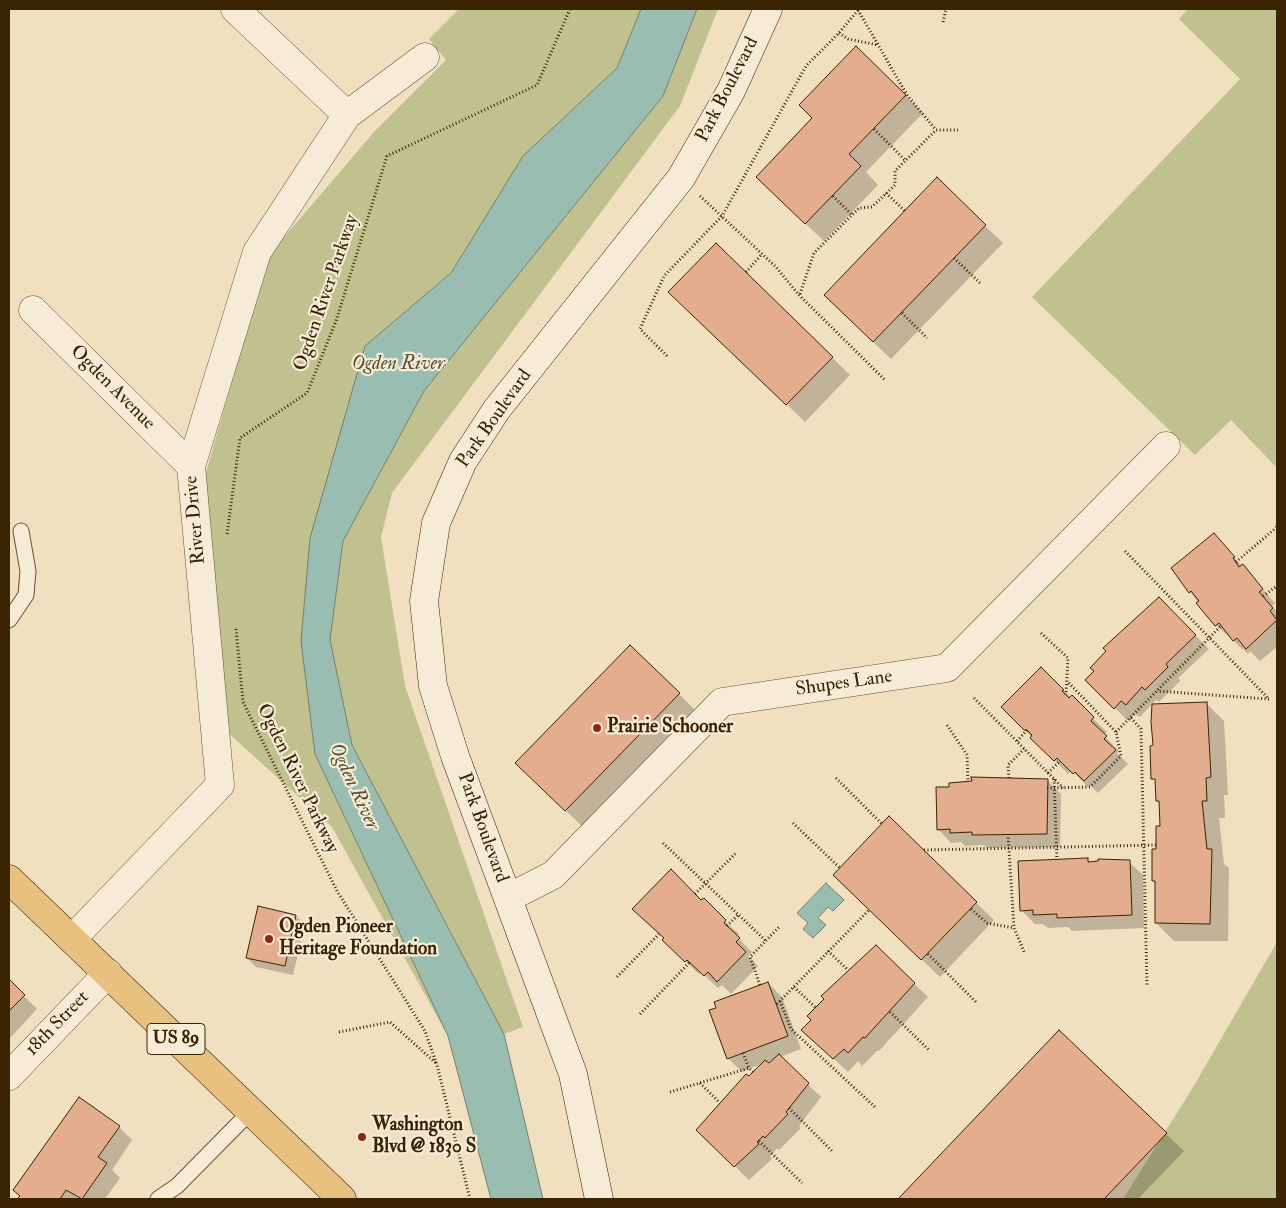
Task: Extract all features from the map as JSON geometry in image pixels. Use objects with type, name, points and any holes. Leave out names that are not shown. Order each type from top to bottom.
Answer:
[{"type":"main road","name":"US 89","points":[[9,879],[342,1199]]},
{"type":"street","points":[[235,9],[347,115]]},
{"type":"street","name":"Park Boulevard","points":[[599,1199],[573,1074],[455,756],[432,686],[424,601],[436,523],[463,461],[497,409],[681,178],[732,90],[768,9]]},
{"type":"street","name":"River Drive","points":[[72,939],[220,785],[191,466],[257,252],[347,115],[425,57]]},
{"type":"street","name":"Ogden Avenue","points":[[33,310],[191,466]]},
{"type":"street","name":"Shupes Lane","points":[[508,898],[553,875],[722,702],[947,668],[1166,446]]},
{"type":"street","name":"18th Street","points":[[9,1076],[108,973]]},
{"type":"lane","points":[[9,620],[26,595],[28,571],[22,531]]},
{"type":"lane","points":[[158,1199],[177,1186],[250,1111]]},
{"type":"path","name":"Ogden River Parkway","points":[[226,536],[240,438],[307,393],[336,321],[387,156],[537,85],[570,9]]},
{"type":"path","points":[[667,356],[640,329],[664,276],[722,216],[806,66],[839,33],[858,9],[907,95],[936,130]]},
{"type":"path","points":[[943,22],[946,9]]},
{"type":"path","points":[[839,33],[848,39],[878,45]]},
{"type":"path","points":[[874,128],[906,161]]},
{"type":"path","points":[[799,295],[814,253],[859,208],[872,207],[895,185],[895,171],[936,130],[958,130]]},
{"type":"path","points":[[681,178],[762,254],[799,295],[886,381]]},
{"type":"path","points":[[886,194],[905,211]]},
{"type":"path","points":[[833,196],[852,215]]},
{"type":"path","points":[[746,272],[762,254]]},
{"type":"path","points":[[954,258],[980,283]]},
{"type":"path","points":[[902,312],[927,338]]},
{"type":"path","points":[[1236,562],[1277,527]]},
{"type":"path","points":[[1125,551],[1269,699],[1157,691]]},
{"type":"path","points":[[1263,596],[1277,586]]},
{"type":"path","name":"Ogden River Parkway","points":[[235,624],[243,702],[337,891],[425,1031],[438,1065],[470,1199]]},
{"type":"path","points":[[1116,732],[1221,626]]},
{"type":"path","points":[[1042,633],[1068,658],[1066,695]]},
{"type":"path","points":[[1047,788],[1090,787],[1121,756],[1116,732],[1066,681]]},
{"type":"path","points":[[974,698],[1063,788]]},
{"type":"path","points":[[1131,718],[1141,729],[1147,984]]},
{"type":"path","points":[[947,725],[967,755],[968,781]]},
{"type":"path","points":[[1017,741],[1027,730]]},
{"type":"path","points":[[1009,778],[1008,765],[1024,749]]},
{"type":"path","points":[[1048,773],[1060,761]]},
{"type":"path","points":[[836,778],[882,824]]},
{"type":"path","points":[[1054,779],[1057,860]]},
{"type":"path","points":[[793,823],[840,868]]},
{"type":"path","points":[[1008,834],[1014,928],[1025,954]]},
{"type":"path","points":[[663,843],[766,941]]},
{"type":"path","points":[[924,850],[1156,845]]},
{"type":"path","points":[[695,894],[736,854]]},
{"type":"path","points":[[971,909],[987,923],[1014,928]]},
{"type":"path","points":[[869,910],[778,1003],[791,1029],[876,1108]]},
{"type":"path","points":[[727,926],[738,915]]},
{"type":"path","points":[[760,985],[750,957],[780,926]]},
{"type":"path","points":[[617,977],[659,934]]},
{"type":"path","points":[[828,951],[848,970]]},
{"type":"path","points":[[928,954],[977,1003]]},
{"type":"path","points":[[640,1014],[690,962]]},
{"type":"path","points":[[794,986],[816,1008]]},
{"type":"path","points":[[890,1012],[930,1051]]},
{"type":"path","points":[[339,1032],[390,1022],[438,1065]]},
{"type":"path","points":[[743,1053],[748,1068],[753,1072]]},
{"type":"path","points":[[670,1092],[748,1068]]},
{"type":"path","points":[[700,1083],[720,1102]]},
{"type":"path","points":[[789,1108],[833,1152]]},
{"type":"path","points":[[759,1141],[802,1183]]},
{"type":"green space","points":[[459,9],[641,9],[617,68],[523,156],[451,273],[365,346],[315,754],[448,1036],[332,827],[226,731],[205,476],[268,256],[374,132],[446,60],[429,39]]},
{"type":"green space","points":[[697,9],[718,9],[680,106],[392,493],[381,537],[405,686],[523,1027],[504,1034],[352,745],[330,640],[343,541],[424,391],[663,96]]},
{"type":"green space","points":[[1188,9],[1277,9],[1277,468],[1231,420],[1195,455],[1032,297],[1240,79],[1179,19]]},
{"type":"green space","points":[[1277,942],[1277,1199],[1123,1199],[1192,1089]]},
{"type":"water","name":"Ogden River","points":[[641,9],[697,9],[663,96],[424,391],[343,541],[330,640],[352,745],[504,1034],[543,1199],[491,1199],[448,1036],[315,754],[301,641],[310,538],[365,346],[451,273],[523,156],[617,68]]},
{"type":"water","points":[[826,883],[844,900],[833,911],[828,907],[818,918],[826,925],[813,938],[803,929],[808,923],[797,913]]},
{"type":"building","points":[[856,46],[906,95],[849,154],[861,166],[805,224],[756,177],[812,118],[799,105]]},
{"type":"building","points":[[937,177],[986,225],[873,342],[824,295]]},
{"type":"building","points":[[716,243],[833,357],[786,405],[668,292]]},
{"type":"building","points":[[1214,533],[1235,557],[1233,558],[1239,567],[1243,564],[1263,589],[1259,592],[1273,608],[1270,611],[1277,620],[1246,649],[1237,638],[1233,641],[1219,623],[1215,626],[1196,603],[1199,601],[1191,591],[1189,593],[1171,568]]},
{"type":"building","points":[[1159,597],[1196,635],[1166,664],[1168,667],[1145,690],[1142,687],[1126,705],[1121,701],[1114,709],[1085,680],[1094,671],[1090,668],[1106,651],[1103,648]]},
{"type":"building","name":"Prairie Schooner","points":[[630,645],[680,693],[565,811],[515,763]]},
{"type":"building","points":[[1041,667],[1064,690],[1062,691],[1069,698],[1072,695],[1094,717],[1091,721],[1107,736],[1104,739],[1116,750],[1084,781],[1075,772],[1073,774],[1057,758],[1054,761],[1030,738],[1032,735],[1027,730],[1024,730],[1001,707]]},
{"type":"building","points":[[1207,702],[1211,777],[1206,778],[1207,801],[1202,801],[1207,849],[1212,849],[1210,924],[1155,923],[1155,881],[1152,881],[1152,849],[1156,849],[1156,826],[1160,826],[1159,801],[1156,801],[1155,779],[1151,779],[1150,746],[1153,745],[1152,704]]},
{"type":"building","points":[[971,777],[1048,779],[1047,834],[972,835],[972,832],[950,833],[950,829],[937,830],[936,787],[949,787],[949,783],[972,781]]},
{"type":"building","points":[[889,816],[977,902],[921,960],[833,875]]},
{"type":"building","points":[[1088,858],[1088,862],[1098,861],[1098,859],[1130,860],[1132,915],[1057,918],[1057,914],[1033,915],[1033,910],[1020,911],[1018,861]]},
{"type":"building","points":[[671,869],[701,900],[704,898],[726,920],[724,923],[740,938],[736,942],[746,952],[717,982],[708,972],[704,976],[687,960],[685,962],[662,940],[664,938],[632,909]]},
{"type":"building","points":[[258,906],[296,915],[285,966],[246,958]]},
{"type":"building","points":[[876,945],[915,983],[865,1038],[863,1037],[848,1053],[844,1049],[833,1059],[801,1030],[811,1020],[807,1016],[824,999],[821,996]]},
{"type":"building","points":[[9,979],[25,995],[9,1011]]},
{"type":"building","points":[[768,982],[788,1036],[727,1059],[709,1010],[716,1008],[714,1002]]},
{"type":"building","points":[[1059,1030],[1167,1133],[1104,1199],[898,1199]]},
{"type":"building","points":[[779,1054],[809,1083],[786,1112],[788,1114],[765,1138],[763,1136],[757,1142],[759,1144],[734,1167],[696,1130],[746,1074],[749,1076],[765,1060],[769,1063]]},
{"type":"building","points":[[79,1097],[120,1126],[98,1157],[107,1163],[82,1199],[66,1190],[60,1199],[17,1199],[20,1196],[13,1190]]},
{"type":"place","name":"Prairie Schooner","points":[[597,728]]},
{"type":"place","name":"Ogden Pioneer Heritage Foundation","points":[[269,939]]},
{"type":"place","name":"Washington Blvd @ 1830 S","points":[[362,1137]]}]
